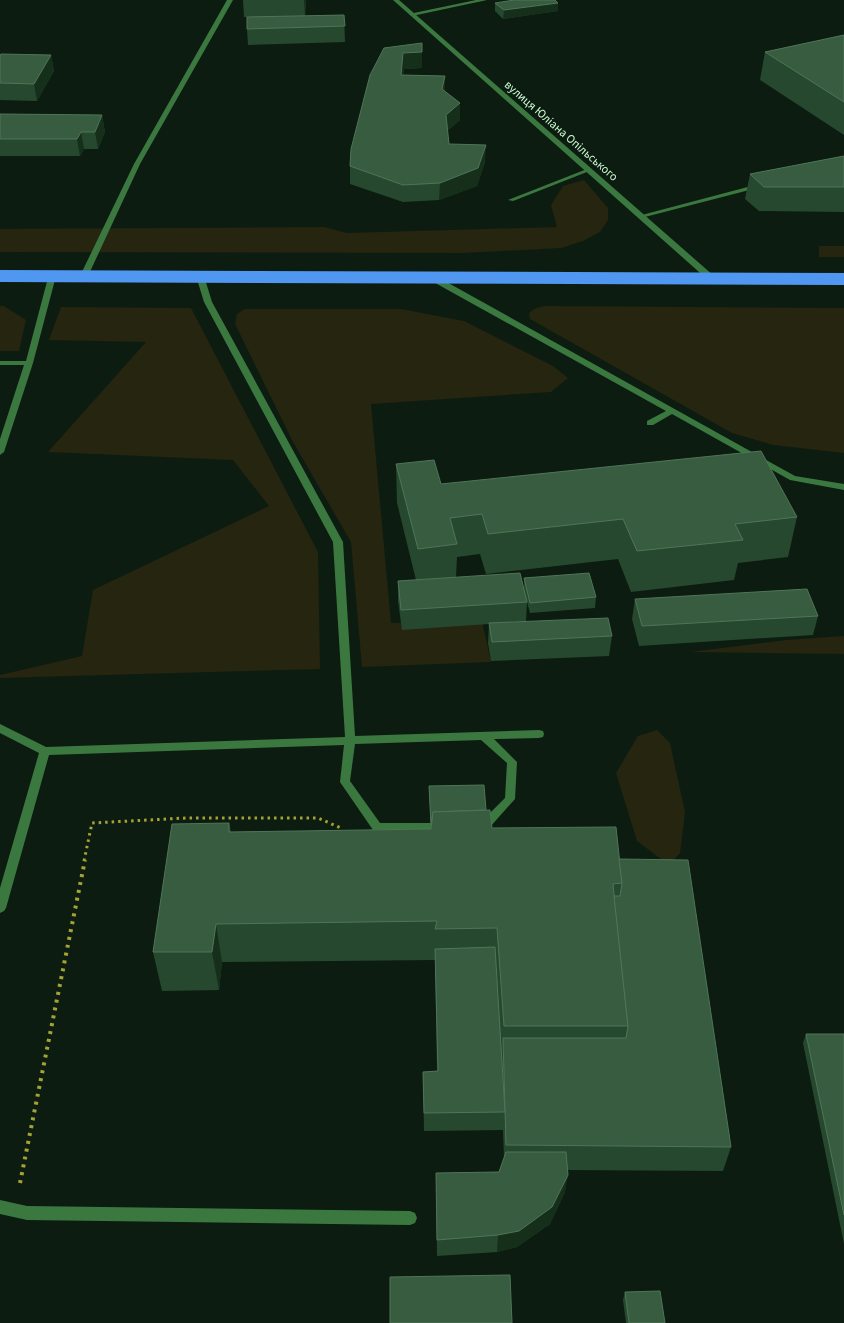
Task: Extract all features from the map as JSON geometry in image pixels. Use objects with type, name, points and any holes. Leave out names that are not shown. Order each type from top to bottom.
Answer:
[{"type":"highway","points":[[0,276],[430,276],[844,279]]},
{"type":"street","points":[[84,276],[137,164],[230,0]]},
{"type":"street","name":"вулиця Юліана Опільського","points":[[396,0],[712,278]]},
{"type":"street","points":[[412,14],[484,0]]},
{"type":"street","points":[[511,200],[589,170]]},
{"type":"street","points":[[641,216],[769,184]]},
{"type":"street","points":[[0,452],[4,428],[29,364],[52,276]]},
{"type":"street","points":[[200,276],[208,302],[338,542],[350,740],[345,782],[377,827],[431,827]]},
{"type":"street","points":[[430,276],[794,478],[844,487]]},
{"type":"street","points":[[0,363],[29,364]]},
{"type":"street","points":[[650,423],[671,410]]},
{"type":"street","points":[[0,728],[45,751],[538,734]]},
{"type":"street","points":[[483,736],[512,762],[510,799],[486,824]]},
{"type":"street","points":[[0,908],[45,751]]},
{"type":"street","points":[[0,1207],[27,1213],[410,1218]]},
{"type":"path","points":[[15,1210],[92,823],[186,818],[318,818],[345,830]]},
{"type":"shaded area","points":[[584,180],[608,208],[608,220],[600,232],[583,241],[561,248],[463,253],[0,252],[0,229],[324,227],[347,233],[557,227],[551,205],[563,186]]},
{"type":"shaded area","points":[[819,246],[844,246],[844,257],[819,257]]},
{"type":"shaded area","points":[[0,306],[4,306],[26,320],[19,351],[0,351]]},
{"type":"shaded area","points":[[544,306],[844,308],[844,453],[773,445],[732,433],[530,319],[529,313],[534,309]]},
{"type":"shaded area","points":[[61,307],[191,308],[318,552],[320,669],[0,678],[0,675],[82,656],[93,590],[269,506],[233,460],[48,452],[146,342],[49,340]]},
{"type":"shaded area","points":[[245,309],[401,309],[464,321],[553,366],[568,378],[551,392],[371,404],[391,623],[482,621],[491,662],[362,667],[351,542],[293,442],[235,324],[237,314]]},
{"type":"shaded area","points":[[844,636],[844,654],[690,652],[786,640]]},
{"type":"shaded area","points":[[657,730],[670,743],[685,812],[680,853],[669,865],[637,841],[616,773],[638,736]]},
{"type":"building","points":[[514,0],[555,0],[558,3],[504,10],[495,3]]},
{"type":"building","points":[[344,15],[345,26],[247,29],[247,17]]},
{"type":"building","points":[[844,35],[844,102],[765,52]]},
{"type":"building","points":[[422,43],[422,52],[403,53],[401,75],[445,76],[442,89],[460,103],[446,115],[449,144],[486,145],[478,168],[440,183],[403,185],[350,166],[351,149],[370,75],[384,48]]},
{"type":"building","points":[[1,54],[51,55],[34,84],[0,83]]},
{"type":"building","points":[[0,114],[102,115],[95,132],[81,132],[77,139],[0,139]]},
{"type":"building","points":[[844,156],[844,187],[764,187],[750,174]]},
{"type":"building","points":[[761,451],[797,517],[735,524],[743,540],[637,551],[623,519],[488,534],[482,514],[450,518],[457,544],[418,549],[396,464],[434,460],[441,484]]},
{"type":"building","points":[[520,573],[527,602],[401,610],[398,581]]},
{"type":"building","points":[[589,573],[596,597],[530,603],[524,578]]},
{"type":"building","points":[[807,589],[818,616],[642,626],[635,599]]},
{"type":"building","points":[[608,618],[612,636],[492,642],[489,623]]},
{"type":"building","points":[[484,785],[486,810],[433,812],[431,825],[429,786]]},
{"type":"building","points":[[490,810],[492,828],[616,827],[622,883],[613,884],[628,1026],[504,1026],[497,928],[435,929],[437,921],[216,924],[212,952],[153,952],[172,824],[229,823],[229,832],[431,829],[433,812]]},
{"type":"building","points":[[619,859],[688,860],[731,1147],[506,1145],[503,1038],[626,1038],[628,1026],[614,896],[620,896],[622,883]]},
{"type":"building","points":[[495,947],[505,1112],[424,1113],[423,1072],[438,1071],[435,949]]},
{"type":"building","points":[[806,1034],[844,1034],[844,1215]]},
{"type":"building","points":[[506,1152],[566,1152],[568,1175],[552,1207],[519,1231],[498,1235],[437,1240],[436,1173],[499,1172]]},
{"type":"building","points":[[510,1275],[512,1323],[390,1323],[390,1277]]},
{"type":"building","points":[[660,1291],[665,1323],[629,1323],[625,1292]]}]
